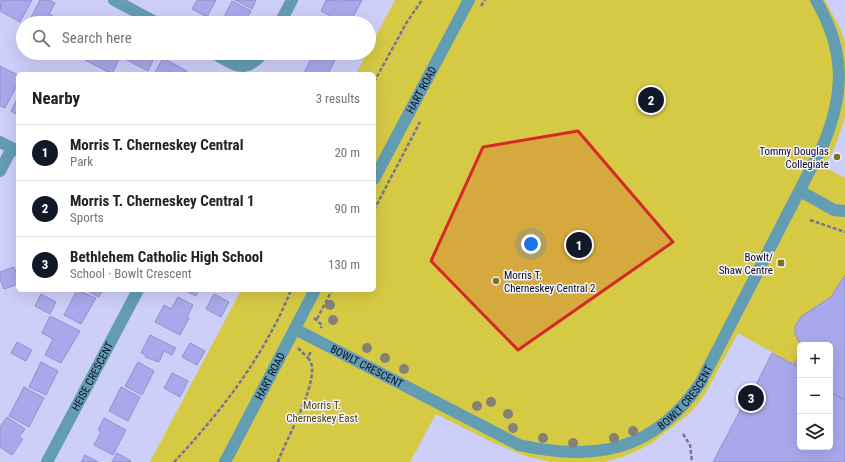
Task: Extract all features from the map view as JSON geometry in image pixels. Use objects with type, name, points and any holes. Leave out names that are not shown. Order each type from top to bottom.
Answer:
[{"type":"street","points":[[114,0],[144,16]]},
{"type":"street","points":[[284,16],[292,0]]},
{"type":"street","name":"HART ROAD","points":[[376,175],[469,0]]},
{"type":"street","name":"BOWLT CRESCENT","points":[[294,329],[519,445],[565,455],[597,455],[628,446],[658,430],[670,420],[692,396],[708,370],[824,143],[842,101],[838,49],[827,18],[816,0]]},
{"type":"street","points":[[226,60],[238,66],[247,67],[254,64],[257,60]]},
{"type":"street","points":[[0,142],[15,150],[0,171]]},
{"type":"street","points":[[800,191],[834,210],[845,211]]},
{"type":"street","name":"HEISE CRESCENT","points":[[47,462],[137,292]]},
{"type":"street","name":"HART ROAD","points":[[225,462],[314,292]]},
{"type":"path","points":[[376,78],[407,22],[422,0]]},
{"type":"path","points":[[810,220],[845,232]]},
{"type":"path","points":[[835,228],[840,226]]},
{"type":"path","points":[[174,462],[197,436],[239,383],[279,315],[289,292]]},
{"type":"path","points":[[316,319],[331,292]]},
{"type":"path","points":[[278,462],[283,446],[307,396],[312,371],[311,361],[308,358],[316,340]]},
{"type":"path","points":[[683,434],[690,445],[692,462]]},
{"type":"highlighted area","points":[[578,131],[673,242],[518,350],[431,261],[483,147]]},
{"type":"green space","name":"Morris T. Cherneskey East","points":[[395,0],[825,0],[841,30],[845,44],[845,117],[835,147],[824,167],[845,178],[845,400],[833,356],[833,342],[797,342],[797,366],[738,333],[704,396],[690,413],[652,443],[635,452],[604,462],[553,462],[528,457],[492,442],[436,414],[410,462],[150,462],[240,292],[376,292],[376,72],[357,72],[363,60],[376,60],[376,36]]},
{"type":"building","points":[[1,0],[32,0],[23,16],[16,16],[16,20],[0,11]]},
{"type":"building","points":[[40,0],[49,0],[55,3],[49,14],[53,16],[32,16]]},
{"type":"building","points":[[197,0],[216,0],[208,16],[192,9]]},
{"type":"building","points":[[235,0],[256,0],[252,9]]},
{"type":"building","points":[[326,0],[362,0],[354,16],[330,16],[321,11]]},
{"type":"building","points":[[232,1],[251,11],[248,16],[224,16]]},
{"type":"building","points":[[85,60],[119,60],[113,72],[108,72]]},
{"type":"building","points":[[127,60],[153,60],[148,71]]},
{"type":"building","points":[[162,60],[167,60],[187,71],[186,72],[155,72]]},
{"type":"building","points":[[310,60],[335,60],[329,72],[304,72]]},
{"type":"building","points":[[0,66],[16,74],[16,87],[5,108],[0,106]]},
{"type":"building","points":[[16,101],[16,114],[11,111]]},
{"type":"building","points":[[14,267],[16,272],[16,285],[4,289],[0,279],[0,272]]},
{"type":"building","points":[[845,275],[845,400],[833,394],[833,342],[799,342],[795,334],[795,326],[802,316],[831,297]]},
{"type":"building","points":[[76,292],[82,292],[96,298],[81,324],[64,315]]},
{"type":"building","points":[[89,292],[102,292],[99,297]]},
{"type":"building","points":[[188,292],[198,292],[196,296]]},
{"type":"building","points":[[41,294],[56,302],[50,314],[35,306]]},
{"type":"building","points":[[214,294],[229,302],[221,317],[206,309]]},
{"type":"building","points":[[178,297],[193,305],[187,317],[189,318],[180,335],[155,322],[164,305],[171,309]]},
{"type":"building","points":[[50,316],[80,331],[61,363],[45,355],[53,339],[42,333]]},
{"type":"building","points":[[150,335],[176,348],[172,355],[164,351],[159,362],[145,357],[146,355],[141,353]]},
{"type":"building","points":[[17,342],[32,350],[26,361],[11,353]]},
{"type":"building","points":[[190,343],[205,351],[197,365],[182,357]]},
{"type":"building","points":[[772,353],[797,366],[797,450],[833,450],[833,394],[845,400],[845,462],[713,462],[753,386],[755,387]]},
{"type":"building","points":[[797,359],[797,366],[794,365]]},
{"type":"building","points":[[41,362],[58,371],[46,395],[29,387]]},
{"type":"building","points":[[138,362],[154,371],[142,395],[125,386]]},
{"type":"building","points":[[172,373],[188,381],[180,397],[164,388]]},
{"type":"building","points":[[24,387],[44,398],[29,427],[9,416]]},
{"type":"building","points":[[121,387],[140,397],[128,421],[109,411]]},
{"type":"building","points":[[7,417],[25,429],[19,437],[23,439],[12,455],[0,447],[0,427]]},
{"type":"building","points":[[104,418],[126,430],[113,455],[94,445],[101,432],[98,430]]},
{"type":"building","points":[[117,453],[131,461],[112,462]]},
{"type":"building","points":[[85,455],[98,462],[81,462]]},
{"type":"place","name":"Morris T. Cherneskey Central 1","points":[[651,100]]},
{"type":"place","name":"Tommy Douglas Collegiate","points":[[837,157]]},
{"type":"place","name":"Morris T. Cherneskey Central","points":[[579,245]]},
{"type":"place","name":"Bowlt/ Shaw Centre","points":[[781,263]]},
{"type":"place","name":"Morris T. Cherneskey Central 2","points":[[496,281]]},
{"type":"place","name":"Bethlehem Catholic High School","points":[[751,398]]}]
